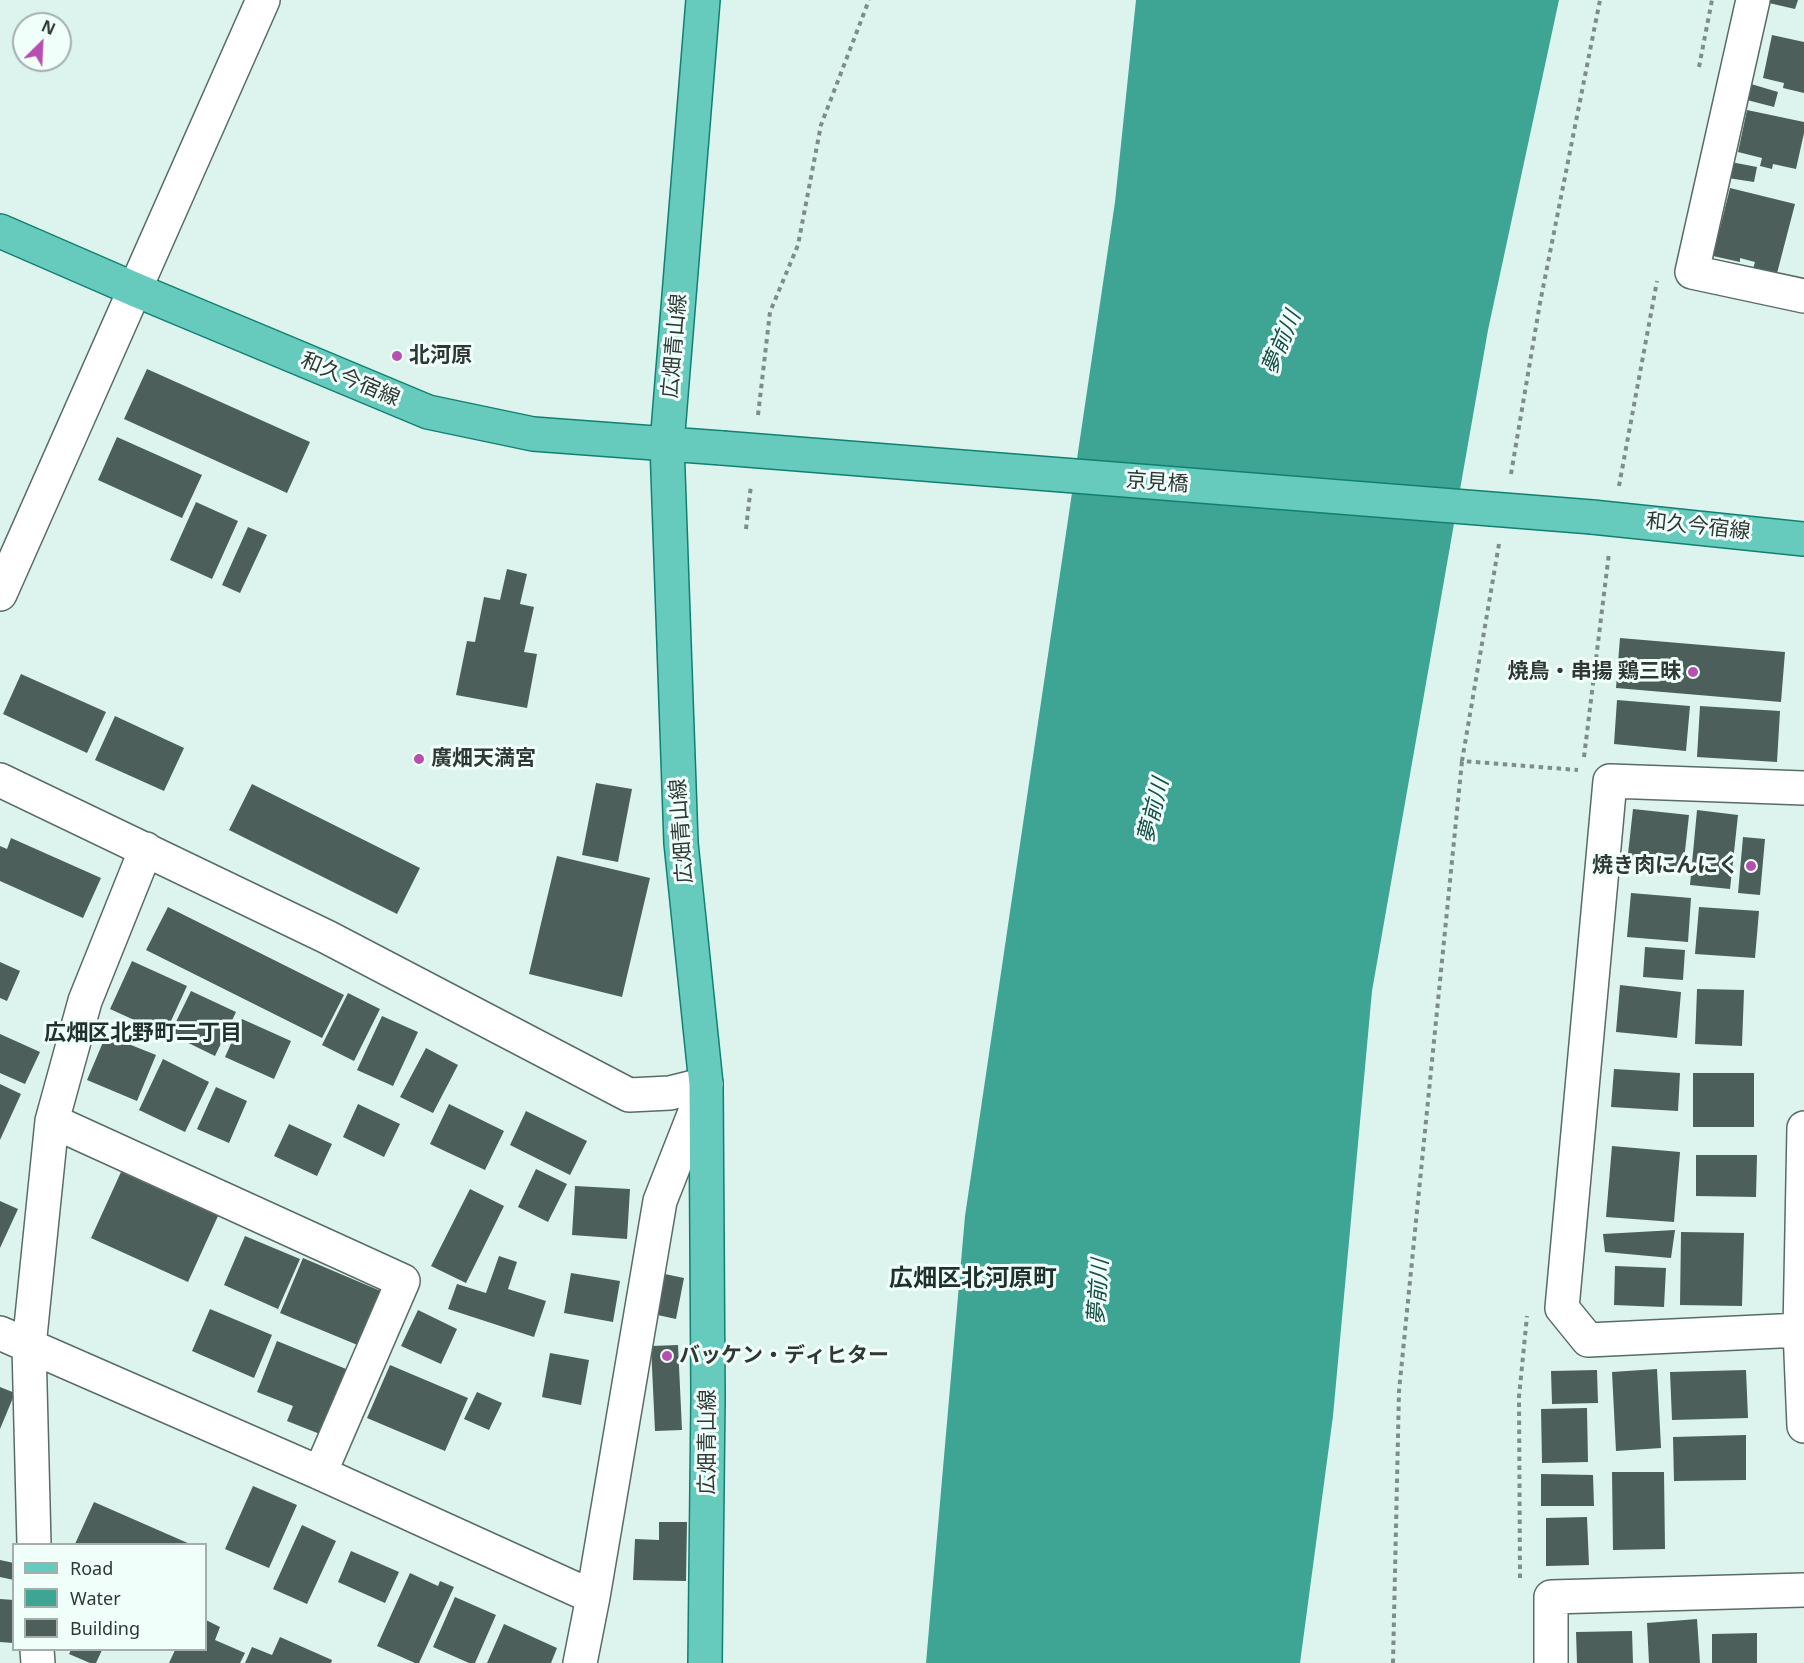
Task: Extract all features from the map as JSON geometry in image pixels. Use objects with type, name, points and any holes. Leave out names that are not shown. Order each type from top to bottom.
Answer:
[{"type":"main road","name":"広畑青山線","points":[[703,0],[667,444],[681,843],[706,1084],[708,1398],[705,1663]]},
{"type":"main road","name":"和久今宿線","points":[[0,231],[428,412],[532,434],[722,448]]},
{"type":"main road","name":"京見橋","points":[[722,448],[1592,517]]},
{"type":"main road","name":"和久今宿線","points":[[1592,517],[1804,538]]},
{"type":"street","points":[[1753,0],[1692,272],[1804,296]]},
{"type":"street","points":[[0,594],[7,561],[136,290],[258,1]]},
{"type":"street","points":[[0,780],[327,937],[629,1095],[670,1093],[706,1084]]},
{"type":"street","points":[[1800,1330],[1588,1340],[1562,1308],[1610,781],[1804,788]]},
{"type":"street","points":[[34,1543],[14,1340],[52,1121],[86,1001],[146,849]]},
{"type":"street","points":[[580,1663],[660,1201],[706,1084]]},
{"type":"street","points":[[52,1121],[403,1281],[320,1473]]},
{"type":"street","points":[[1804,1128],[1800,1330],[1804,1426]]},
{"type":"street","points":[[14,1340],[320,1473],[593,1597]]},
{"type":"street","points":[[1551,1663],[1551,1597],[1804,1590]]},
{"type":"path","points":[[757,426],[770,312],[798,245],[821,125],[869,0]]},
{"type":"path","points":[[1510,479],[1540,303],[1600,0]]},
{"type":"path","points":[[746,529],[751,484]]},
{"type":"path","points":[[1394,1663],[1399,1391],[1462,761],[1500,538]]},
{"type":"path","points":[[1462,761],[1582,771]]},
{"type":"water","name":"夢前川","points":[[1136,0],[1559,0],[1488,330],[1372,991],[1333,1416],[1300,1663],[926,1663],[965,1216],[1115,202]]},
{"type":"building","points":[[1769,0],[1798,0],[1795,9],[1769,3]]},
{"type":"building","points":[[1772,35],[1804,42],[1804,93],[1783,88],[1784,83],[1763,78]]},
{"type":"building","points":[[1751,84],[1778,92],[1774,107],[1747,100]]},
{"type":"building","points":[[1747,110],[1804,122],[1804,133],[1796,169],[1773,164],[1772,169],[1760,166],[1762,158],[1738,152]]},
{"type":"building","points":[[1731,162],[1757,167],[1754,182],[1728,178]]},
{"type":"building","points":[[1730,188],[1795,204],[1775,281],[1753,269],[1755,262],[1740,258],[1740,262],[1713,256]]},
{"type":"building","points":[[147,369],[310,442],[287,493],[124,419]]},
{"type":"building","points":[[117,437],[202,475],[182,518],[98,480]]},
{"type":"building","points":[[196,502],[238,521],[212,579],[170,560]]},
{"type":"building","points":[[248,527],[267,535],[240,593],[222,585]]},
{"type":"building","points":[[507,569],[527,574],[520,604],[534,607],[524,652],[537,654],[527,708],[456,695],[467,641],[475,642],[484,597],[500,600]]},
{"type":"building","points":[[1620,638],[1785,652],[1781,702],[1616,688]]},
{"type":"building","points":[[21,674],[106,712],[87,753],[3,714]]},
{"type":"building","points":[[1617,700],[1690,706],[1686,751],[1614,744]]},
{"type":"building","points":[[1700,706],[1780,711],[1777,762],[1697,757]]},
{"type":"building","points":[[115,716],[184,748],[164,791],[95,760]]},
{"type":"building","points":[[596,783],[632,789],[618,862],[582,855]]},
{"type":"building","points":[[252,784],[420,868],[397,914],[229,830]]},
{"type":"building","points":[[1633,809],[1689,815],[1683,869],[1627,863]]},
{"type":"building","points":[[1697,810],[1738,815],[1730,889],[1690,885]]},
{"type":"building","name":"焼き肉にんにく","points":[[1743,837],[1765,839],[1760,895],[1738,893]]},
{"type":"building","points":[[11,838],[101,878],[83,918],[0,881],[0,846],[7,849]]},
{"type":"building","points":[[557,856],[650,878],[622,997],[529,974]]},
{"type":"building","points":[[1631,893],[1691,898],[1688,942],[1627,937]]},
{"type":"building","points":[[168,907],[344,995],[322,1038],[146,950]]},
{"type":"building","points":[[1699,907],[1759,911],[1755,958],[1695,954]]},
{"type":"building","points":[[1645,947],[1685,950],[1683,980],[1643,977]]},
{"type":"building","points":[[132,961],[187,986],[165,1034],[110,1009]]},
{"type":"building","points":[[0,962],[20,971],[7,1001],[0,998]]},
{"type":"building","points":[[1620,985],[1681,992],[1677,1038],[1616,1032]]},
{"type":"building","points":[[1697,989],[1744,990],[1742,1046],[1695,1044]]},
{"type":"building","points":[[191,991],[236,1012],[215,1056],[170,1034]]},
{"type":"building","points":[[348,993],[380,1009],[354,1061],[322,1045]]},
{"type":"building","points":[[382,1016],[418,1032],[393,1086],[357,1070]]},
{"type":"building","points":[[242,1019],[291,1041],[274,1079],[225,1057]]},
{"type":"building","points":[[0,1034],[40,1052],[25,1084],[0,1073]]},
{"type":"building","points":[[106,1035],[156,1055],[137,1101],[87,1080]]},
{"type":"building","points":[[426,1048],[458,1065],[433,1113],[400,1097]]},
{"type":"building","points":[[163,1059],[209,1082],[185,1132],[139,1110]]},
{"type":"building","points":[[1614,1069],[1680,1073],[1678,1111],[1611,1107]]},
{"type":"building","points":[[1693,1073],[1754,1073],[1754,1127],[1693,1127]]},
{"type":"building","points":[[0,1084],[21,1094],[0,1140]]},
{"type":"building","points":[[216,1087],[247,1101],[229,1143],[197,1129]]},
{"type":"building","points":[[358,1104],[400,1124],[384,1157],[343,1137]]},
{"type":"building","points":[[449,1104],[504,1131],[485,1170],[430,1144]]},
{"type":"building","points":[[526,1111],[587,1141],[570,1175],[510,1145]]},
{"type":"building","points":[[289,1124],[332,1144],[317,1176],[274,1156]]},
{"type":"building","points":[[1612,1146],[1680,1152],[1674,1222],[1606,1217]]},
{"type":"building","points":[[1696,1155],[1757,1155],[1756,1197],[1696,1196]]},
{"type":"building","points":[[536,1169],[567,1184],[548,1222],[518,1207]]},
{"type":"building","points":[[121,1172],[218,1216],[188,1282],[91,1238]]},
{"type":"building","points":[[575,1186],[630,1189],[627,1239],[572,1235]]},
{"type":"building","points":[[470,1189],[504,1206],[466,1283],[431,1266]]},
{"type":"building","points":[[0,1201],[18,1209],[0,1248]]},
{"type":"building","points":[[1675,1230],[1671,1258],[1605,1252],[1603,1234]]},
{"type":"building","points":[[1681,1232],[1744,1233],[1742,1306],[1680,1305]]},
{"type":"building","points":[[245,1236],[300,1259],[278,1309],[224,1285]]},
{"type":"building","points":[[499,1256],[517,1262],[508,1289],[546,1301],[534,1337],[448,1309],[457,1284],[486,1293]]},
{"type":"building","points":[[303,1258],[383,1292],[360,1346],[280,1313]]},
{"type":"building","points":[[1615,1266],[1666,1268],[1664,1307],[1614,1305]]},
{"type":"building","points":[[571,1273],[620,1281],[613,1322],[564,1313]]},
{"type":"building","points":[[660,1273],[684,1278],[676,1319],[653,1314]]},
{"type":"building","points":[[210,1309],[272,1335],[254,1378],[192,1351]]},
{"type":"building","points":[[418,1310],[457,1329],[441,1364],[401,1346]]},
{"type":"building","points":[[277,1341],[356,1373],[330,1438],[287,1421],[293,1406],[257,1392]]},
{"type":"building","points":[[678,1345],[682,1430],[655,1431],[651,1346]]},
{"type":"building","points":[[550,1353],[589,1360],[581,1405],[542,1397]]},
{"type":"building","points":[[390,1365],[468,1398],[445,1451],[367,1418]]},
{"type":"building","points":[[1657,1369],[1661,1448],[1616,1451],[1612,1372]]},
{"type":"building","points":[[1597,1370],[1598,1403],[1552,1404],[1551,1371]]},
{"type":"building","points":[[1746,1370],[1748,1418],[1672,1420],[1670,1372]]},
{"type":"building","points":[[0,1387],[15,1393],[0,1429]]},
{"type":"building","points":[[477,1392],[502,1403],[489,1430],[464,1419]]},
{"type":"building","points":[[1587,1408],[1588,1462],[1542,1463],[1541,1409]]},
{"type":"building","points":[[1746,1435],[1746,1480],[1674,1481],[1673,1437]]},
{"type":"building","points":[[1612,1472],[1664,1472],[1665,1549],[1613,1550]]},
{"type":"building","points":[[1541,1474],[1593,1475],[1594,1506],[1541,1506]]},
{"type":"building","points":[[253,1486],[297,1505],[269,1568],[225,1549]]},
{"type":"building","points":[[94,1502],[188,1543],[75,1543]]},
{"type":"building","points":[[1587,1517],[1589,1565],[1546,1566],[1546,1518]]},
{"type":"building","points":[[659,1522],[687,1522],[686,1581],[633,1580],[635,1539],[659,1540]]},
{"type":"building","points":[[302,1525],[336,1541],[307,1604],[273,1589]]},
{"type":"building","points":[[351,1551],[399,1572],[385,1603],[338,1582]]},
{"type":"building","points":[[0,1560],[12,1563],[12,1580],[0,1577]]},
{"type":"building","points":[[410,1573],[438,1586],[440,1581],[454,1587],[419,1663],[377,1646]]},
{"type":"building","points":[[455,1597],[496,1615],[475,1663],[469,1663],[433,1647]]},
{"type":"building","points":[[0,1599],[12,1600],[12,1643],[0,1642]]},
{"type":"building","points":[[1697,1619],[1700,1663],[1649,1663],[1647,1623]]},
{"type":"building","points":[[207,1620],[220,1627],[215,1640],[245,1653],[240,1663],[169,1663],[175,1651],[207,1651]]},
{"type":"building","points":[[504,1624],[557,1648],[551,1663],[487,1663]]},
{"type":"building","points":[[1632,1631],[1633,1663],[1577,1663],[1576,1632]]},
{"type":"building","points":[[1757,1633],[1757,1663],[1712,1663],[1712,1634]]},
{"type":"building","points":[[280,1637],[332,1660],[331,1663],[245,1663],[252,1647],[272,1655]]},
{"type":"building","points":[[70,1651],[102,1651],[96,1663],[90,1663],[69,1654]]},
{"type":"place","name":"北河原","points":[[397,356]]},
{"type":"place","name":"焼鳥・串揚 鶏三昧","points":[[1693,672]]},
{"type":"place","name":"廣畑天満宮","points":[[419,759]]},
{"type":"place","name":"焼き肉にんにく","points":[[1751,866]]},
{"type":"place","name":"バッケン・ディヒター","points":[[667,1356]]},
{"type":"district","name":"広畑区北野町二丁目","points":[[143,1034]]},
{"type":"district","name":"広畑区北河原町","points":[[973,1279]]}]
